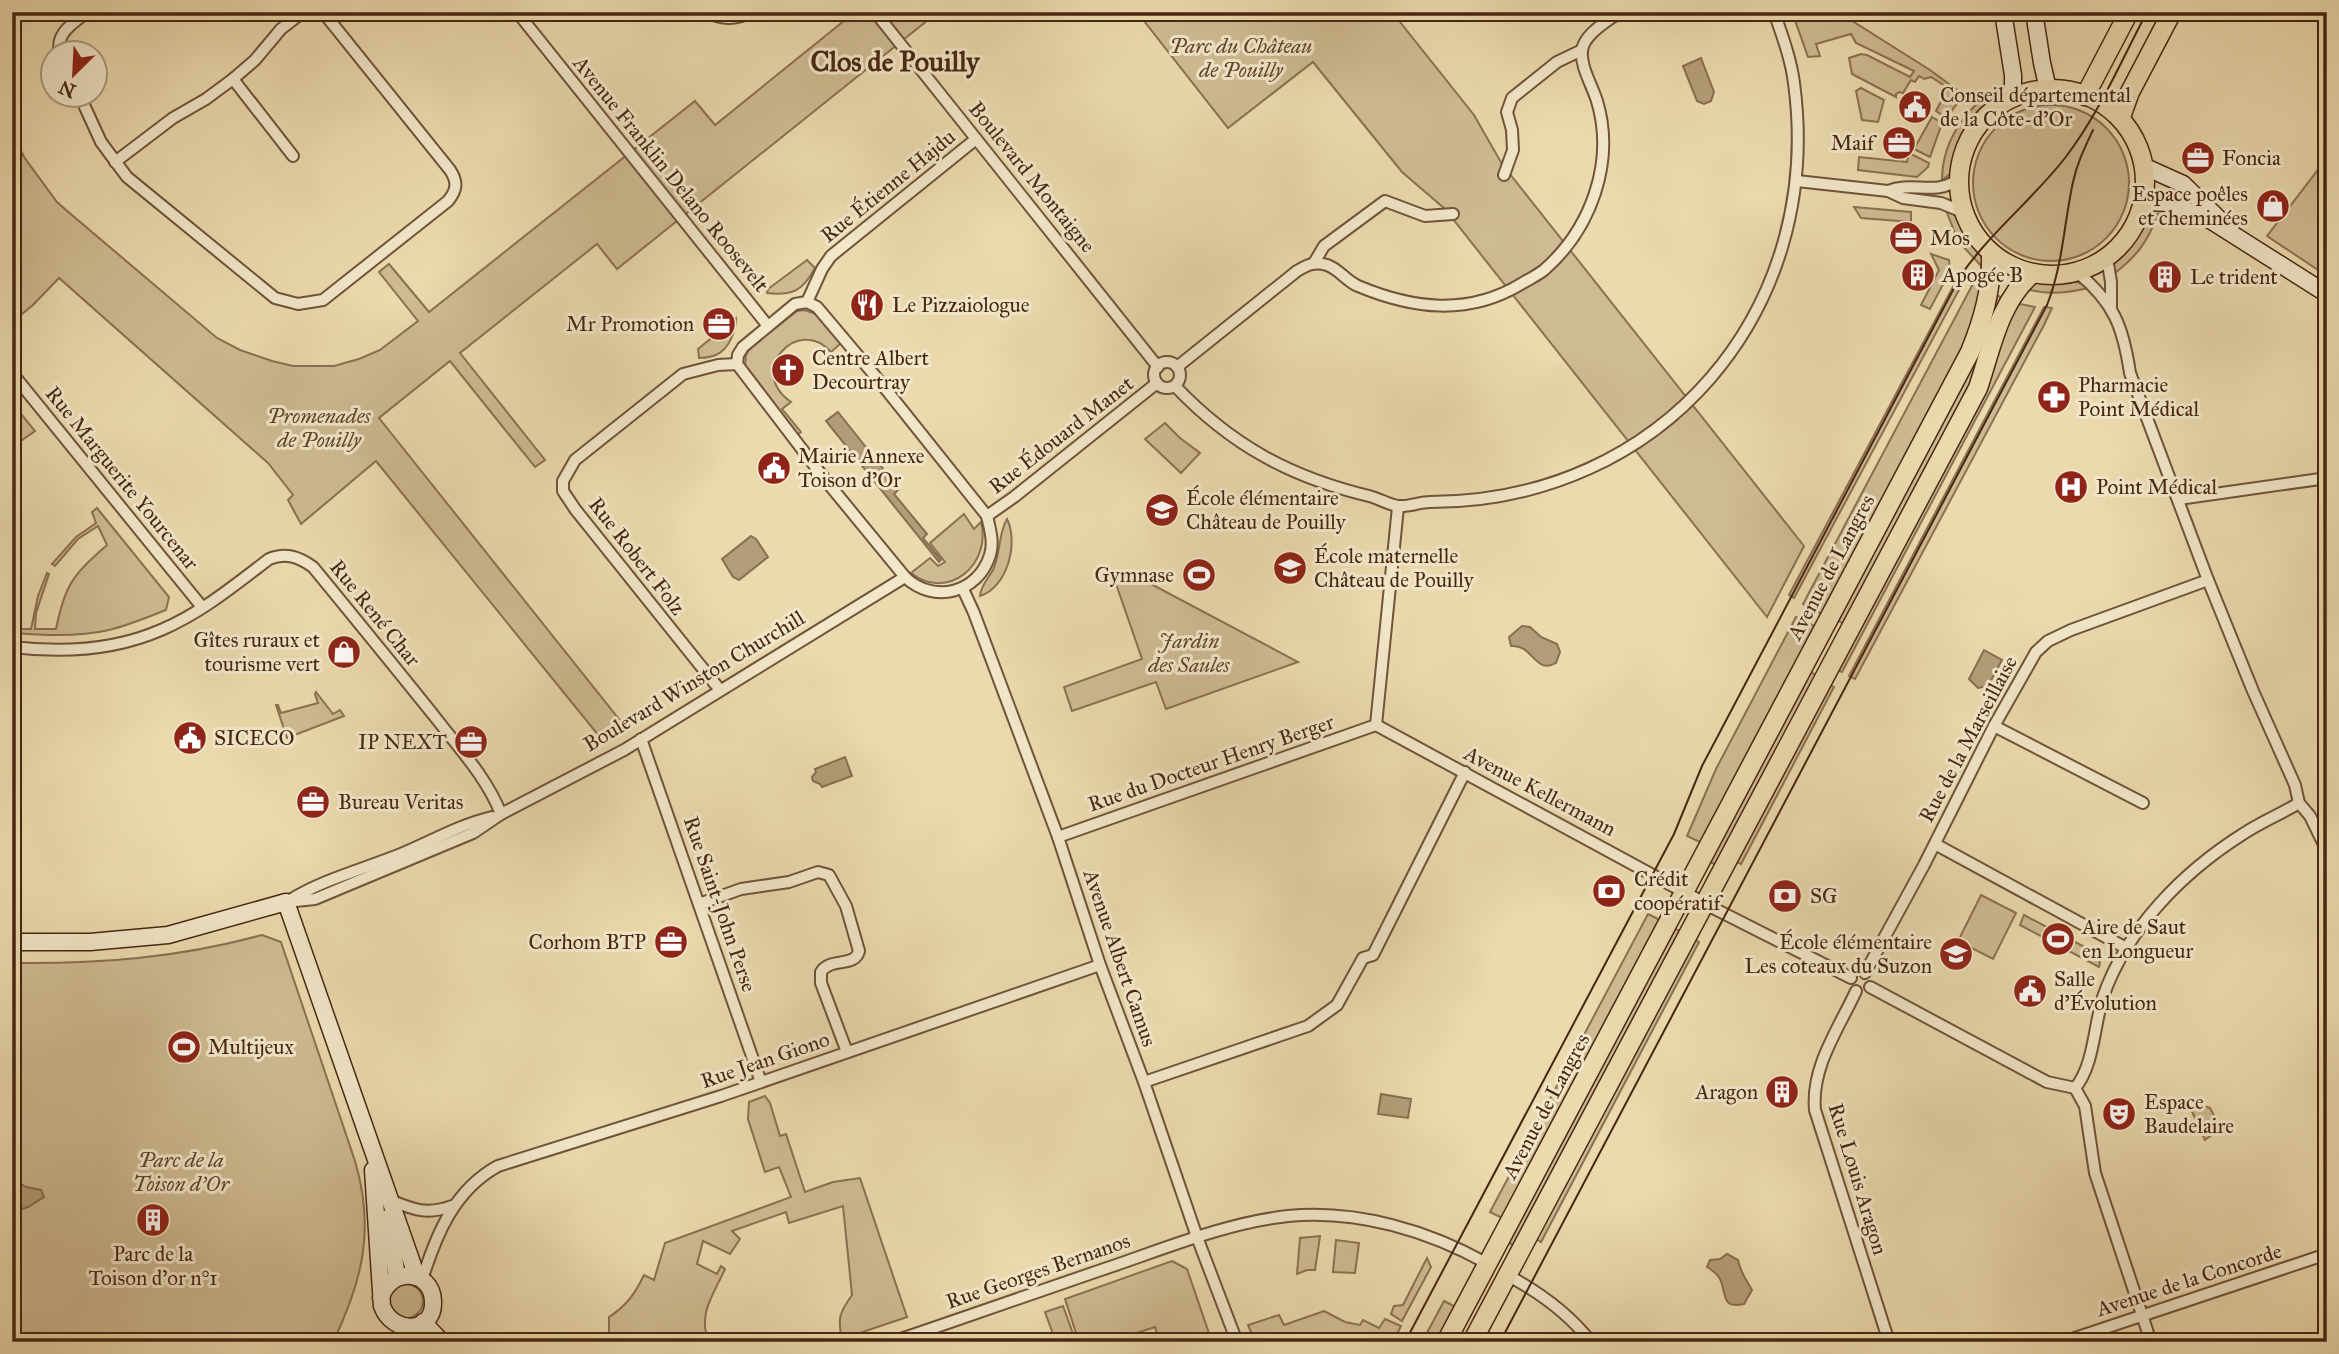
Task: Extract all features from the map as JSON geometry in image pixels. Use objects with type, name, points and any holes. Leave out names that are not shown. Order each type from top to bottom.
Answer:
[{"type":"main road","points":[[2085,96],[2129,12]]},
{"type":"main road","points":[[2121,117],[2130,92],[2172,12]]},
{"type":"main road","points":[[2048,89],[2066,90],[2085,96],[2121,117],[2134,137],[2143,166],[2143,202],[2135,223],[2121,245],[2107,258],[2077,272],[2057,276],[2032,274],[2007,265],[1992,254],[1973,233],[1963,212],[1957,180],[1962,156],[1973,132],[1986,116],[2013,97],[2048,89]]},
{"type":"main road","name":"Avenue de Langres","points":[[1446,1342],[1970,352],[1990,288],[1992,254]]},
{"type":"main road","points":[[1472,1342],[1978,388],[1999,324],[2011,298],[2032,274]]},
{"type":"street","points":[[62,38],[65,31],[88,12]]},
{"type":"street","points":[[115,162],[168,121],[206,99],[233,79],[255,60],[281,29],[303,12]]},
{"type":"street","points":[[85,108],[101,142],[127,177],[275,298],[290,303],[307,304],[330,296],[447,201],[455,191],[456,182],[450,170],[323,12]]},
{"type":"street","name":"Avenue Franklin Delano Roosevelt","points":[[517,12],[768,326]]},
{"type":"street","points":[[707,12],[718,17],[737,18],[751,12]]},
{"type":"street","name":"Boulevard Montaigne","points":[[875,12],[1158,367]]},
{"type":"street","points":[[1314,263],[1326,265],[1352,283],[1378,294],[1427,306],[1480,302],[1511,290],[1543,271],[1561,253],[1579,228],[1601,180],[1603,130],[1582,50],[1589,36],[1619,12]]},
{"type":"street","points":[[1175,386],[1227,434],[1282,467],[1317,482],[1372,496],[1398,507],[1422,502],[1481,500],[1514,495],[1574,476],[1616,456],[1681,410],[1727,361],[1776,266],[1786,238],[1797,181],[1799,145],[1794,82],[1774,12]]},
{"type":"street","points":[[2003,12],[2013,75],[2013,97]]},
{"type":"street","points":[[2034,12],[2048,89]]},
{"type":"street","points":[[1504,175],[1513,150],[1512,130],[1507,112],[1512,98],[1557,62],[1582,50]]},
{"type":"street","points":[[233,79],[293,156]]},
{"type":"street","name":"Rue Étienne Hajdu","points":[[807,302],[831,256],[976,139]]},
{"type":"street","points":[[2143,166],[2183,184],[2234,234]]},
{"type":"street","points":[[1888,191],[1900,186],[1940,188],[1957,180]]},
{"type":"street","points":[[1797,181],[1888,191],[1903,198],[1941,203],[1963,212]]},
{"type":"street","points":[[1177,367],[1297,271],[1314,263],[1324,246],[1385,201],[1425,216],[1453,214]]},
{"type":"street","points":[[2143,202],[2169,203],[2210,220],[2327,294]]},
{"type":"street","points":[[2107,258],[2111,306]]},
{"type":"street","points":[[2077,272],[2111,306],[2126,341],[2130,373],[2208,580],[2295,785],[2299,803],[2308,814],[2327,850]]},
{"type":"street","points":[[807,302],[817,307],[876,377],[987,516],[992,540],[989,556],[981,573],[963,589],[950,592],[925,590],[914,586],[827,482],[737,364],[737,355],[743,347],[795,304],[807,302]]},
{"type":"street","points":[[1170,363],[1177,367],[1180,375],[1175,386],[1165,388],[1157,383],[1154,375],[1158,367],[1170,363]]},
{"type":"street","name":"Rue Robert Folz","points":[[720,690],[575,509],[563,491],[563,481],[575,460],[683,374],[718,365],[737,364]]},
{"type":"street","name":"Rue Marguerite Yourcenar","points":[[12,373],[202,607]]},
{"type":"street","name":"Rue Édouard Manet","points":[[987,516],[1157,383]]},
{"type":"street","points":[[2179,499],[2327,478]]},
{"type":"street","points":[[1376,725],[1398,507]]},
{"type":"street","name":"Rue René Char","points":[[12,648],[93,648],[162,630],[221,595],[269,559],[287,555],[305,561],[321,577],[480,775],[495,797],[501,814]]},
{"type":"street","name":"Boulevard Winston Churchill","points":[[12,942],[90,942],[168,935],[286,902],[308,888],[404,852],[466,823],[501,814],[613,756],[905,577]]},
{"type":"street","name":"Rue de la Marseillaise","points":[[1865,973],[2031,659],[2048,641],[2071,630],[2208,580]]},
{"type":"street","name":"Avenue Albert Camus","points":[[963,589],[1058,837],[1100,965],[1237,1342]]},
{"type":"street","name":"Avenue Kellermann","points":[[1376,725],[1686,892]]},
{"type":"street","name":"Rue du Docteur Henry Berger","points":[[1058,837],[1376,725]]},
{"type":"street","points":[[1994,726],[2143,803]]},
{"type":"street","name":"Rue Saint-John Perse","points":[[641,739],[761,1082]]},
{"type":"street","points":[[1144,1082],[1308,1026],[1337,1005],[1363,958],[1373,956],[1465,772]]},
{"type":"street","points":[[2075,1088],[2086,1069],[2102,999],[2126,948],[2153,912],[2193,870],[2242,834],[2299,803]]},
{"type":"street","points":[[1935,844],[2126,948]]},
{"type":"street","points":[[699,904],[741,889],[789,882],[818,872],[830,875],[846,906],[859,951],[854,960],[827,965],[821,972],[821,983],[847,1052]]},
{"type":"street","points":[[1686,892],[1852,978]]},
{"type":"street","points":[[286,902],[372,1153],[419,1279]]},
{"type":"street","name":"Rue Jean Giono","points":[[419,1279],[453,1206],[475,1181],[498,1166],[761,1082],[1100,965]]},
{"type":"street","points":[[1856,973],[1865,973],[1870,978],[1870,987],[1862,992],[1856,991],[1850,984],[1856,973]]},
{"type":"street","points":[[1870,987],[2047,1082],[2075,1088]]},
{"type":"street","name":"Rue Louis Aragon","points":[[1856,991],[1817,1073],[1813,1091],[1815,1110],[1889,1342]]},
{"type":"street","points":[[2075,1088],[2086,1114],[2095,1173],[2151,1342]]},
{"type":"street","points":[[372,1153],[381,1298],[385,1314],[398,1326],[407,1328],[423,1322],[432,1309],[433,1301],[428,1285],[419,1279],[397,1277],[387,1286],[381,1298]]},
{"type":"street","points":[[383,1181],[397,1277]]},
{"type":"street","points":[[390,1200],[424,1211],[437,1211],[453,1206]]},
{"type":"street","name":"Rue Georges Bernanos","points":[[892,1342],[1197,1237],[1260,1220],[1327,1215],[1360,1219],[1448,1243],[1488,1264]]},
{"type":"street","name":"Avenue de la Concorde","points":[[2063,1342],[2327,1254]]},
{"type":"street","points":[[1507,1275],[1540,1294],[1591,1342]]},
{"type":"street","points":[[423,1322],[442,1342]]},
{"type":"green space","name":"Promenades de Pouilly","points":[[855,12],[938,12],[617,269],[597,244],[460,353],[545,460],[535,467],[450,361],[379,418],[626,728],[603,741],[376,461],[301,524],[288,500],[293,495],[268,463],[59,278],[12,322],[12,132],[24,157],[57,202],[217,338],[240,350],[272,361],[293,366],[334,366],[380,350],[418,321],[379,272],[389,264],[429,312],[695,101],[715,125]]},
{"type":"green space","name":"Parc du Château de Pouilly","points":[[1137,12],[1392,12],[1474,115],[1502,164],[1804,546],[1767,617],[1445,209],[1402,172],[1313,62],[1228,128]]},
{"type":"green space","points":[[1792,12],[1838,12],[1930,70],[1964,95],[1946,118],[1936,111],[1948,88],[1931,77],[1924,79],[1919,76],[1915,82],[1911,80],[1903,93],[1899,92],[1896,97],[1852,74],[1849,58],[1861,54],[1910,77],[1914,71],[1856,43],[1851,34],[1816,44],[1820,56],[1808,57]]},
{"type":"green space","points":[[2008,82],[2001,99],[1983,113],[1965,139],[1954,171],[1942,180],[1947,149],[1961,122],[1982,99]]},
{"type":"green space","points":[[1861,88],[1884,100],[1878,122],[1862,120],[1856,91]]},
{"type":"green space","points":[[2051,105],[2081,111],[2106,128],[2123,153],[2129,183],[2123,213],[2106,238],[2081,255],[2051,261],[2021,255],[1996,238],[1979,213],[1973,183],[1979,153],[1996,128],[2021,111]]},
{"type":"green space","points":[[1932,117],[1942,123],[1930,157],[1914,149]]},
{"type":"green space","points":[[1909,153],[1929,163],[1917,177],[1858,170],[1859,157],[1907,162]]},
{"type":"green space","points":[[2327,158],[2327,276],[2267,236]]},
{"type":"green space","points":[[1854,207],[1911,212],[1911,222],[1861,218]]},
{"type":"green space","points":[[1946,210],[1953,212],[1961,221],[1982,254],[1984,269],[1958,241]]},
{"type":"green space","points":[[2158,214],[2141,247],[2115,273],[2112,261],[2138,228]]},
{"type":"green space","points":[[1931,254],[1949,260],[1950,271],[1930,309],[1921,305],[1939,270]]},
{"type":"green space","points":[[807,260],[815,268],[802,286],[791,292],[767,293],[768,289]]},
{"type":"green space","points":[[1962,270],[1967,275],[1794,598],[1789,595]]},
{"type":"green space","points":[[1975,280],[1986,289],[1974,328],[1826,616],[1803,604]]},
{"type":"green space","points":[[2041,281],[2072,281],[2089,288],[2058,293],[2026,289]]},
{"type":"green space","points":[[1994,294],[2007,300],[1986,357],[1844,624],[1837,620],[1973,365]]},
{"type":"green space","points":[[2015,303],[2035,307],[1842,672],[1837,670]]},
{"type":"green space","points":[[2044,307],[2052,308],[2044,325],[1855,679],[1849,676]]},
{"type":"green space","points":[[797,311],[816,314],[841,343],[831,352],[818,342],[804,340],[792,343],[775,363],[774,376],[778,389],[791,402],[782,409],[801,432],[797,435],[745,366],[750,348]]},
{"type":"green space","points":[[736,318],[728,345],[716,355],[699,358],[698,349]]},
{"type":"green space","points":[[12,403],[35,431],[12,447]]},
{"type":"green space","points":[[1165,423],[1200,453],[1181,473],[1145,439]]},
{"type":"green space","points":[[97,508],[169,597],[166,610],[124,626],[86,634],[17,633],[19,629],[31,629],[38,596],[47,573],[49,574],[36,613],[35,629],[56,629],[63,601],[72,581],[107,545],[98,526],[78,539],[55,566],[52,564],[76,537],[96,523],[92,512]]},
{"type":"green space","points":[[964,514],[974,529],[981,522],[983,537],[980,552],[973,564],[964,574],[952,581],[939,583],[925,581],[911,573],[930,558],[938,566],[945,562],[930,543]]},
{"type":"green space","points":[[1007,519],[1012,540],[1008,564],[997,584],[980,596],[983,585],[996,564]]},
{"type":"green space","name":"Jardin des Saules","points":[[1134,575],[1298,662],[1166,709],[1156,682],[1072,711],[1064,687],[1142,659],[1115,581]]},
{"type":"green space","points":[[1796,617],[1816,627],[1702,843],[1687,836],[1716,769]]},
{"type":"green space","points":[[1811,672],[1817,676],[1716,865],[1710,862],[1712,857]]},
{"type":"green space","points":[[1827,684],[1834,687],[1741,864],[1736,861]]},
{"type":"green space","points":[[316,692],[333,714],[340,710],[344,716],[287,738],[276,705],[281,713],[318,703]]},
{"type":"green space","points":[[1981,895],[2016,913],[1993,959],[1958,941]]},
{"type":"green space","points":[[1648,914],[1662,921],[1504,1219],[1490,1212]]},
{"type":"green space","name":"Aire de Saut en Longueur","points":[[2024,915],[2096,953],[2099,967],[2020,925]]},
{"type":"green space","points":[[1674,928],[1681,932],[1515,1246],[1508,1242]]},
{"type":"green space","name":"Parc de la Toison d'Or","points":[[262,935],[281,942],[361,1185],[365,1231],[363,1253],[352,1297],[333,1342],[12,1342],[12,963],[138,958],[199,949]]},
{"type":"green space","points":[[1694,939],[1699,942],[1541,1242],[1536,1239]]},
{"type":"green space","points":[[765,1096],[770,1103],[780,1136],[786,1134],[805,1192],[833,1182],[860,1178],[907,1317],[842,1339],[841,1316],[852,1295],[843,1206],[789,1223],[786,1212],[732,1231],[740,1239],[730,1254],[703,1241],[697,1264],[717,1274],[721,1266],[725,1269],[706,1313],[709,1342],[609,1342],[609,1317],[629,1299],[644,1275],[654,1280],[665,1243],[791,1197],[779,1167],[765,1172],[748,1119],[749,1102]]},
{"type":"green space","points":[[2198,1104],[2210,1108],[2217,1121],[2213,1134],[2205,1140],[2190,1107]]},
{"type":"green space","points":[[1320,1236],[1315,1270],[1297,1274],[1300,1238]]},
{"type":"green space","points":[[1336,1240],[1359,1243],[1355,1273],[1333,1272]]},
{"type":"green space","points":[[1427,1258],[1431,1267],[1402,1321],[1391,1314],[1394,1306],[1403,1305]]},
{"type":"green space","points":[[1172,1261],[1187,1269],[1212,1342],[1171,1342],[1168,1333],[1158,1337],[1155,1327],[1109,1342],[1079,1342],[1065,1299]]},
{"type":"green space","points":[[406,1284],[418,1289],[423,1301],[418,1313],[406,1318],[394,1313],[389,1301],[394,1289]]},
{"type":"green space","points":[[1444,1301],[1456,1307],[1438,1342],[1422,1342]]},
{"type":"green space","points":[[1063,1306],[1076,1342],[1056,1342],[1045,1312]]},
{"type":"green space","points":[[1324,1311],[1345,1322],[1360,1325],[1363,1320],[1379,1328],[1385,1319],[1401,1326],[1393,1342],[1299,1336],[1296,1342],[1255,1342],[1248,1325],[1279,1315],[1284,1325]]},
{"type":"shaded area","points":[[1701,58],[1714,92],[1711,101],[1704,104],[1697,101],[1683,66]]},
{"type":"shaded area","points":[[838,412],[899,489],[894,494],[927,534],[923,538],[941,560],[939,562],[826,421]]},
{"type":"shaded area","points":[[751,536],[768,557],[739,580],[733,577],[722,559]]},
{"type":"shaded area","points":[[1522,626],[1530,627],[1541,637],[1557,644],[1560,652],[1556,663],[1543,665],[1524,650],[1511,646],[1509,637]]},
{"type":"shaded area","points":[[1984,650],[2002,660],[1987,688],[1978,688],[1969,679]]},
{"type":"shaded area","points":[[845,757],[852,776],[822,787],[813,781],[815,769]]},
{"type":"shaded area","points":[[1381,1094],[1411,1099],[1408,1118],[1378,1114]]},
{"type":"shaded area","points":[[12,1179],[26,1187],[41,1190],[44,1197],[28,1207],[12,1212]]},
{"type":"shaded area","points":[[1727,1254],[1738,1260],[1752,1290],[1744,1304],[1728,1302],[1719,1277],[1707,1267],[1710,1260],[1720,1259]]},
{"type":"tram line","points":[[1405,1342],[1674,834],[1702,766],[1961,275],[1985,244],[2065,158],[2099,105],[2147,12]]},
{"type":"tram line","points":[[1500,1342],[2047,305],[2060,259],[2075,175],[2093,130]]},
{"type":"place","name":"Conseil départemental de la Côte-d'Or","points":[[1915,107]]},
{"type":"place","name":"Maif","points":[[1899,143]]},
{"type":"place","name":"Foncia","points":[[2198,158]]},
{"type":"place","name":"Espace poêles et cheminées","points":[[2273,206]]},
{"type":"place","name":"Mos","points":[[1906,238]]},
{"type":"place","name":"Apogée B","points":[[1918,275]]},
{"type":"place","name":"Le trident","points":[[2165,277]]},
{"type":"place","name":"Le Pizzaiologue","points":[[867,305]]},
{"type":"place","name":"Mr Promotion","points":[[719,324]]},
{"type":"place","name":"Centre Albert Decourtray","points":[[788,370]]},
{"type":"place","name":"Pharmacie Point Médical","points":[[2054,397]]},
{"type":"place","name":"Mairie Annexe Toison d'Or","points":[[774,468]]},
{"type":"place","name":"Point Médical","points":[[2071,487]]},
{"type":"place","name":"École élémentaire Château de Pouilly","points":[[1162,510]]},
{"type":"place","name":"École maternelle Château de Pouilly","points":[[1290,568]]},
{"type":"place","name":"Gymnase","points":[[1199,575]]},
{"type":"place","name":"Gîtes ruraux et tourisme vert","points":[[344,652]]},
{"type":"place","name":"SICECO","points":[[190,738]]},
{"type":"place","name":"IP NEXT","points":[[471,742]]},
{"type":"place","name":"Bureau Veritas","points":[[313,802]]},
{"type":"place","name":"Crédit coopératif","points":[[1609,891]]},
{"type":"place","name":"SG","points":[[1785,896]]},
{"type":"place","name":"Aire de Saut en Longueur","points":[[2058,939]]},
{"type":"place","name":"Corhom BTP","points":[[671,942]]},
{"type":"place","name":"École élémentaire Les coteaux du Suzon","points":[[1956,954]]},
{"type":"place","name":"Salle d'Évolution","points":[[2030,991]]},
{"type":"place","name":"Multijeux","points":[[184,1047]]},
{"type":"place","name":"Aragon","points":[[1782,1092]]},
{"type":"place","name":"Espace Baudelaire","points":[[2119,1114]]},
{"type":"place","name":"Parc de la Toison d'or n°1","points":[[153,1220]]},
{"type":"district","name":"Clos de Pouilly","points":[[895,61]]}]
